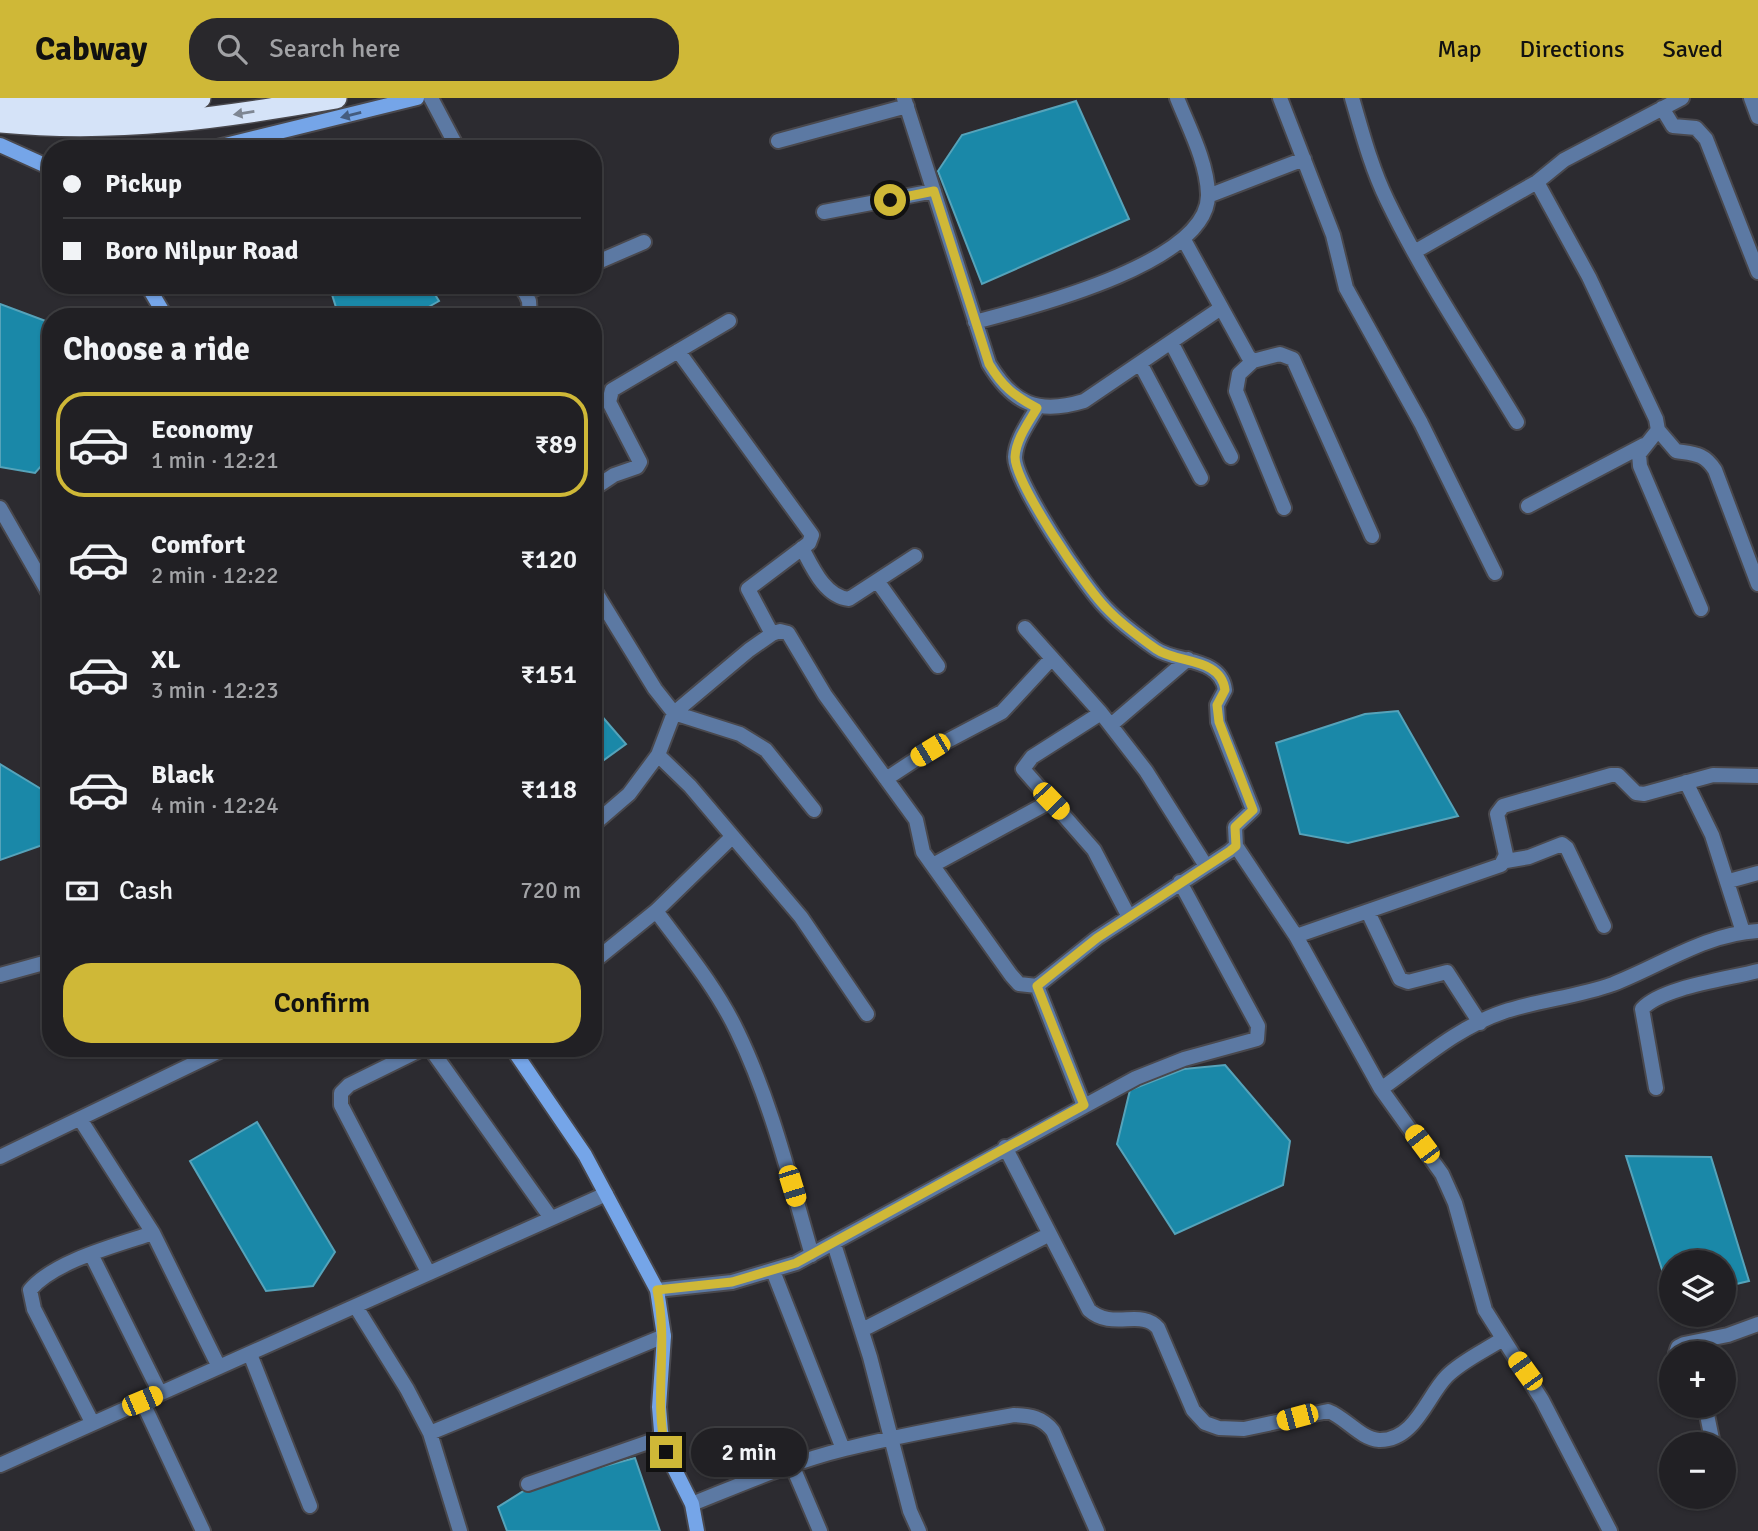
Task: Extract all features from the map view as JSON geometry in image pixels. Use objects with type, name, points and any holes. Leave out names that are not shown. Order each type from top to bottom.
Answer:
[{"type":"highway","points":[[0,104],[119,105],[200,98]]},
{"type":"highway","points":[[0,122],[134,126],[207,119],[336,98]]},
{"type":"street","points":[[246,140],[417,98]]},
{"type":"street","points":[[431,98],[453,140]]},
{"type":"street","points":[[975,322],[1096,285],[1184,240],[1201,220],[1208,196],[1199,153],[1177,98]]},
{"type":"street","points":[[1280,98],[1333,235],[1346,288],[1421,423],[1495,572]]},
{"type":"street","points":[[1352,98],[1367,149],[1386,198],[1415,252],[1517,422]]},
{"type":"street","points":[[1415,252],[1537,182],[1564,160],[1682,98]]},
{"type":"street","points":[[1751,98],[1758,117]]},
{"type":"street","points":[[778,141],[905,102],[989,364],[1001,384],[1016,397],[1037,408],[1065,407],[1084,401],[1221,308]]},
{"type":"street","points":[[1662,108],[1673,126],[1696,128],[1706,139],[1758,272]]},
{"type":"street","points":[[0,145],[42,164]]},
{"type":"street","points":[[1208,196],[1304,159]]},
{"type":"street","points":[[1537,182],[1589,277],[1658,430],[1675,451],[1699,453],[1708,459],[1715,470],[1758,584]]},
{"type":"street","points":[[824,212],[934,191]]},
{"type":"street","points":[[1184,240],[1253,361]]},
{"type":"street","points":[[602,260],[645,242]]},
{"type":"street","points":[[602,483],[614,475],[637,467],[640,462],[609,402],[612,390],[729,321]]},
{"type":"street","points":[[1171,342],[1231,457]]},
{"type":"street","points":[[678,351],[811,535],[809,543],[748,589],[751,600],[772,634]]},
{"type":"street","points":[[1284,508],[1236,391],[1240,374],[1253,361],[1280,354],[1288,354],[1293,359],[1372,536]]},
{"type":"street","points":[[1140,363],[1201,478]]},
{"type":"street","points":[[1037,408],[1019,440],[1015,457],[1026,489],[1089,590],[1107,609],[1159,651],[1202,664],[1224,683],[1225,690],[1217,705],[1219,722],[1253,810],[1235,827],[1236,846],[1296,936],[1381,1090],[1442,1174],[1455,1203],[1485,1310],[1501,1340],[1531,1380],[1610,1531]]},
{"type":"street","points":[[1528,506],[1644,445],[1655,437],[1658,430]]},
{"type":"street","points":[[1644,445],[1639,454],[1640,466],[1701,609]]},
{"type":"street","points":[[0,508],[42,581]]},
{"type":"street","points":[[802,548],[813,569],[840,599],[849,599],[915,556]]},
{"type":"street","points":[[878,582],[938,666]]},
{"type":"street","points":[[602,603],[655,689],[674,713],[740,734],[766,750],[814,810]]},
{"type":"street","points":[[1026,628],[1101,713],[1146,771],[1206,866]]},
{"type":"street","points":[[602,817],[629,794],[658,755],[674,713],[772,634],[788,633],[796,642],[825,695],[916,820],[920,846],[1018,984],[1037,986],[1129,917],[1236,846]]},
{"type":"street","points":[[886,779],[930,750],[1002,712],[1052,658]]},
{"type":"street","points":[[1111,725],[1188,659]]},
{"type":"street","points":[[1101,713],[1025,762],[1023,769],[1094,850],[1129,917]]},
{"type":"street","points":[[658,755],[690,786],[810,928],[867,1014]]},
{"type":"street","points":[[1506,861],[1497,814],[1503,806],[1611,775],[1624,779],[1636,793],[1713,775],[1758,776]]},
{"type":"street","points":[[1381,1090],[1480,1023],[1503,1012],[1575,997],[1614,983],[1722,935],[1751,931],[1712,835],[1686,782]]},
{"type":"street","points":[[933,865],[1051,801]]},
{"type":"street","points":[[602,955],[656,911],[732,838]]},
{"type":"street","points":[[1296,936],[1495,869],[1506,861],[1529,857],[1562,844],[1567,848],[1604,926]]},
{"type":"street","points":[[1729,881],[1758,873]]},
{"type":"street","points":[[657,1290],[732,1282],[773,1271],[812,1255],[1005,1147],[1136,1079],[1184,1059],[1251,1042],[1260,1033],[1180,882]]},
{"type":"street","points":[[656,911],[712,986],[737,1031],[771,1117],[812,1255]]},
{"type":"street","points":[[1368,912],[1400,979],[1408,982],[1447,972],[1480,1023]]},
{"type":"street","points":[[0,975],[42,963]]},
{"type":"street","points":[[1656,1088],[1642,1009],[1649,1001],[1668,994],[1758,971]]},
{"type":"street","points":[[1037,986],[1084,1105]]},
{"type":"street","points":[[0,1157],[207,1057]]},
{"type":"street","points":[[406,1057],[349,1085],[341,1093],[341,1105],[428,1272]]},
{"type":"street","points":[[436,1057],[551,1218]]},
{"type":"street","points":[[518,1057],[585,1155],[657,1290],[664,1336],[659,1407],[663,1437],[666,1452],[692,1504],[697,1531]]},
{"type":"street","points":[[80,1118],[153,1233],[219,1367]]},
{"type":"street","points":[[1005,1147],[1089,1310],[1099,1318],[1152,1321],[1158,1328],[1193,1410],[1205,1423],[1219,1429],[1244,1429],[1328,1411],[1370,1438],[1381,1440],[1396,1436],[1418,1417],[1448,1374],[1501,1340]]},
{"type":"street","points":[[0,1465],[606,1194]]},
{"type":"street","points":[[92,1422],[30,1297],[30,1290],[37,1281],[91,1254],[153,1233]]},
{"type":"street","points":[[862,1330],[1048,1235]]},
{"type":"street","points":[[834,1244],[862,1330],[909,1511],[919,1531]]},
{"type":"street","points":[[91,1254],[160,1393]]},
{"type":"street","points":[[773,1271],[843,1449]]},
{"type":"street","points":[[356,1307],[407,1389],[430,1433],[460,1531]]},
{"type":"street","points":[[1699,1341],[1728,1335],[1758,1324]]},
{"type":"street","points":[[430,1433],[664,1336]]},
{"type":"street","points":[[250,1354],[310,1506]]},
{"type":"street","points":[[142,1401],[203,1531]]},
{"type":"street","points":[[692,1504],[792,1465],[904,1433],[1014,1415],[1031,1416],[1045,1421],[1053,1431],[1097,1531]]},
{"type":"street","points":[[528,1484],[663,1437]]},
{"type":"street","points":[[792,1465],[820,1531]]},
{"type":"water","points":[[1076,101],[1129,219],[982,284],[938,171],[962,135]]},
{"type":"water","points":[[332,294],[435,294],[439,301],[427,308],[336,308]]},
{"type":"water","points":[[0,304],[42,320],[42,465],[35,473],[0,467]]},
{"type":"water","points":[[1398,711],[1458,816],[1348,843],[1300,834],[1276,743],[1365,714]]},
{"type":"water","points":[[602,716],[626,744],[602,761]]},
{"type":"water","points":[[0,764],[42,790],[42,845],[0,860]]},
{"type":"water","points":[[1225,1065],[1290,1141],[1283,1185],[1175,1234],[1117,1144],[1130,1090],[1184,1069]]},
{"type":"water","points":[[257,1122],[335,1252],[313,1286],[266,1291],[190,1161]]},
{"type":"water","points":[[1626,1156],[1711,1157],[1749,1281],[1736,1284],[1736,1250],[1659,1250],[1659,1260]]},
{"type":"water","points":[[635,1458],[660,1531],[507,1531],[498,1507],[533,1485]]},
{"type":"route","points":[[666,1452],[659,1407],[664,1336],[657,1290],[732,1282],[763,1275],[796,1263],[848,1237],[1084,1105],[1037,986],[1097,938],[1230,851],[1236,846],[1235,827],[1253,810],[1216,713],[1225,690],[1220,677],[1202,664],[1159,651],[1107,609],[1089,590],[1026,489],[1015,457],[1019,440],[1037,408],[1016,397],[1001,384],[989,364],[934,191],[890,200]]}]
